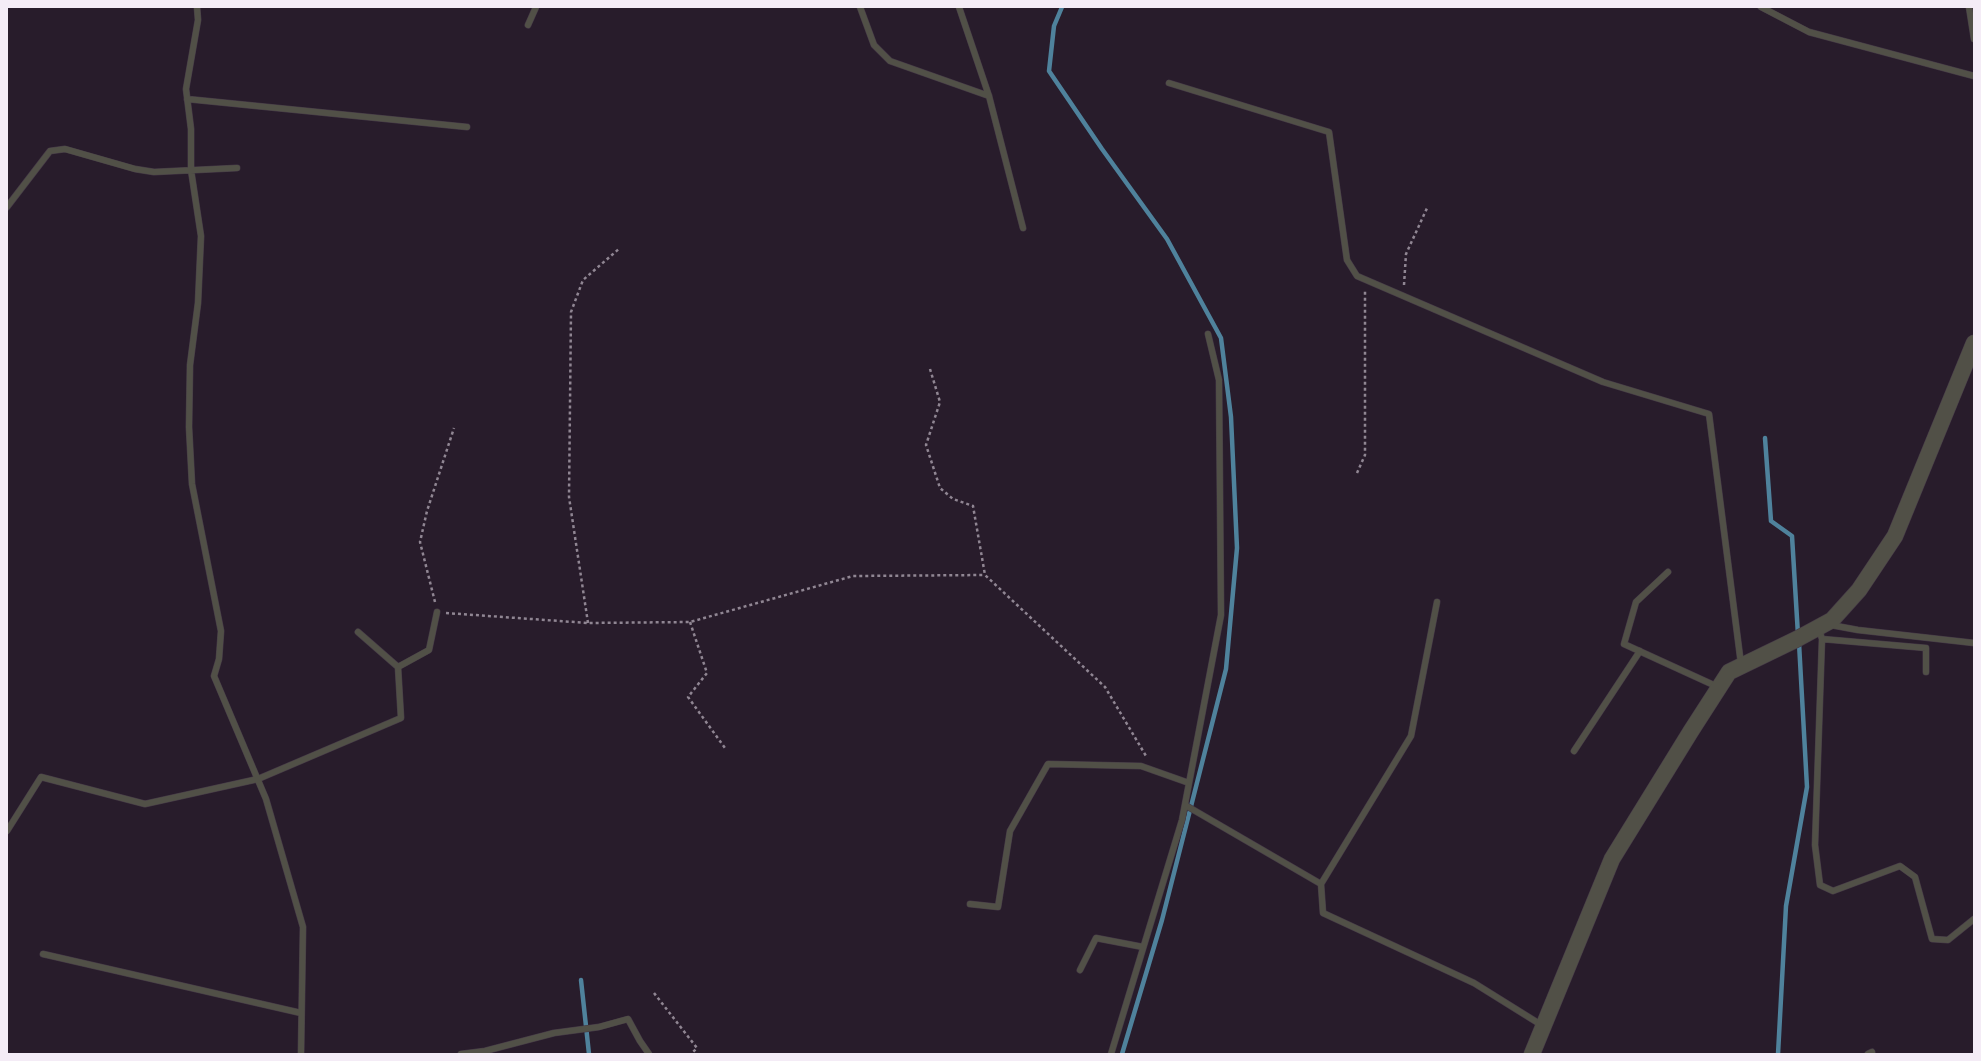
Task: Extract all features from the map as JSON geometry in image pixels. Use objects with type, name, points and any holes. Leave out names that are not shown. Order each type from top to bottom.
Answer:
[{"type":"street","points":[[1532,1054],[1612,859],[1729,672],[1814,632],[1832,620],[1859,590],[1895,536],[1974,343]]},
{"type":"lane","points":[[197,7],[198,20],[186,89],[191,129],[191,170],[201,236],[198,303],[190,365],[189,427],[192,484],[221,631],[218,659],[214,676],[266,799],[303,927],[301,1054]]},
{"type":"lane","points":[[528,25],[536,7]]},
{"type":"lane","points":[[860,7],[874,45],[890,61],[989,96]]},
{"type":"lane","points":[[959,7],[989,96],[1023,228]]},
{"type":"lane","points":[[1761,7],[1809,32],[1974,76]]},
{"type":"lane","points":[[1968,7],[1974,39]]},
{"type":"lane","points":[[1169,83],[1329,132],[1347,260],[1357,276],[1603,382],[1708,414],[1741,666]]},
{"type":"lane","points":[[188,99],[468,127]]},
{"type":"lane","points":[[7,206],[50,151],[65,149],[134,169],[154,172],[237,168]]},
{"type":"lane","points":[[1111,1054],[1185,805],[1221,615],[1219,380],[1208,334]]},
{"type":"lane","points":[[1668,572],[1636,602],[1624,644],[1719,688]]},
{"type":"lane","points":[[1437,602],[1411,736],[1321,884],[1323,913],[1474,983],[1543,1026]]},
{"type":"lane","points":[[398,667],[428,650],[437,612]]},
{"type":"lane","points":[[1814,632],[1858,630],[1974,643]]},
{"type":"lane","points":[[7,831],[41,777],[145,804],[258,779],[401,718],[398,667],[358,632]]},
{"type":"lane","points":[[1814,632],[1926,648],[1926,672]]},
{"type":"lane","points":[[1814,632],[1815,844],[1820,885],[1833,892],[1900,866],[1915,877],[1932,938],[1948,940],[1974,919]]},
{"type":"lane","points":[[1574,751],[1640,651]]},
{"type":"lane","points":[[970,904],[998,907],[1010,831],[1048,764],[1141,766],[1189,783]]},
{"type":"lane","points":[[1185,805],[1321,884]]},
{"type":"lane","points":[[1080,970],[1096,938],[1142,947]]},
{"type":"lane","points":[[44,954],[302,1013]]},
{"type":"lane","points":[[461,1054],[485,1051],[554,1033],[599,1027],[628,1019],[649,1054]]},
{"type":"path","points":[[1403,296],[1406,254],[1428,206]]},
{"type":"path","points":[[588,623],[569,497],[571,312],[583,280],[620,248]]},
{"type":"path","points":[[1357,473],[1365,455],[1365,279]]},
{"type":"path","points":[[930,369],[940,402],[926,445],[940,488],[953,499],[973,506],[985,575],[1105,687],[1154,771]]},
{"type":"path","points":[[454,428],[427,511],[420,542],[437,612],[588,623],[690,622],[854,576],[985,575]]},
{"type":"path","points":[[690,622],[707,673],[688,697],[725,748]]},
{"type":"path","points":[[654,993],[697,1048],[691,1054]]},
{"type":"waterway","points":[[1062,7],[1054,26],[1049,71],[1102,149],[1167,239],[1221,338],[1231,417],[1237,548],[1226,669],[1162,920],[1122,1054]]},
{"type":"waterway","points":[[1765,438],[1771,521],[1792,536],[1798,635]]},
{"type":"waterway","points":[[1778,1054],[1786,906],[1807,787],[1799,643]]},
{"type":"waterway","points":[[581,980],[589,1054]]}]
